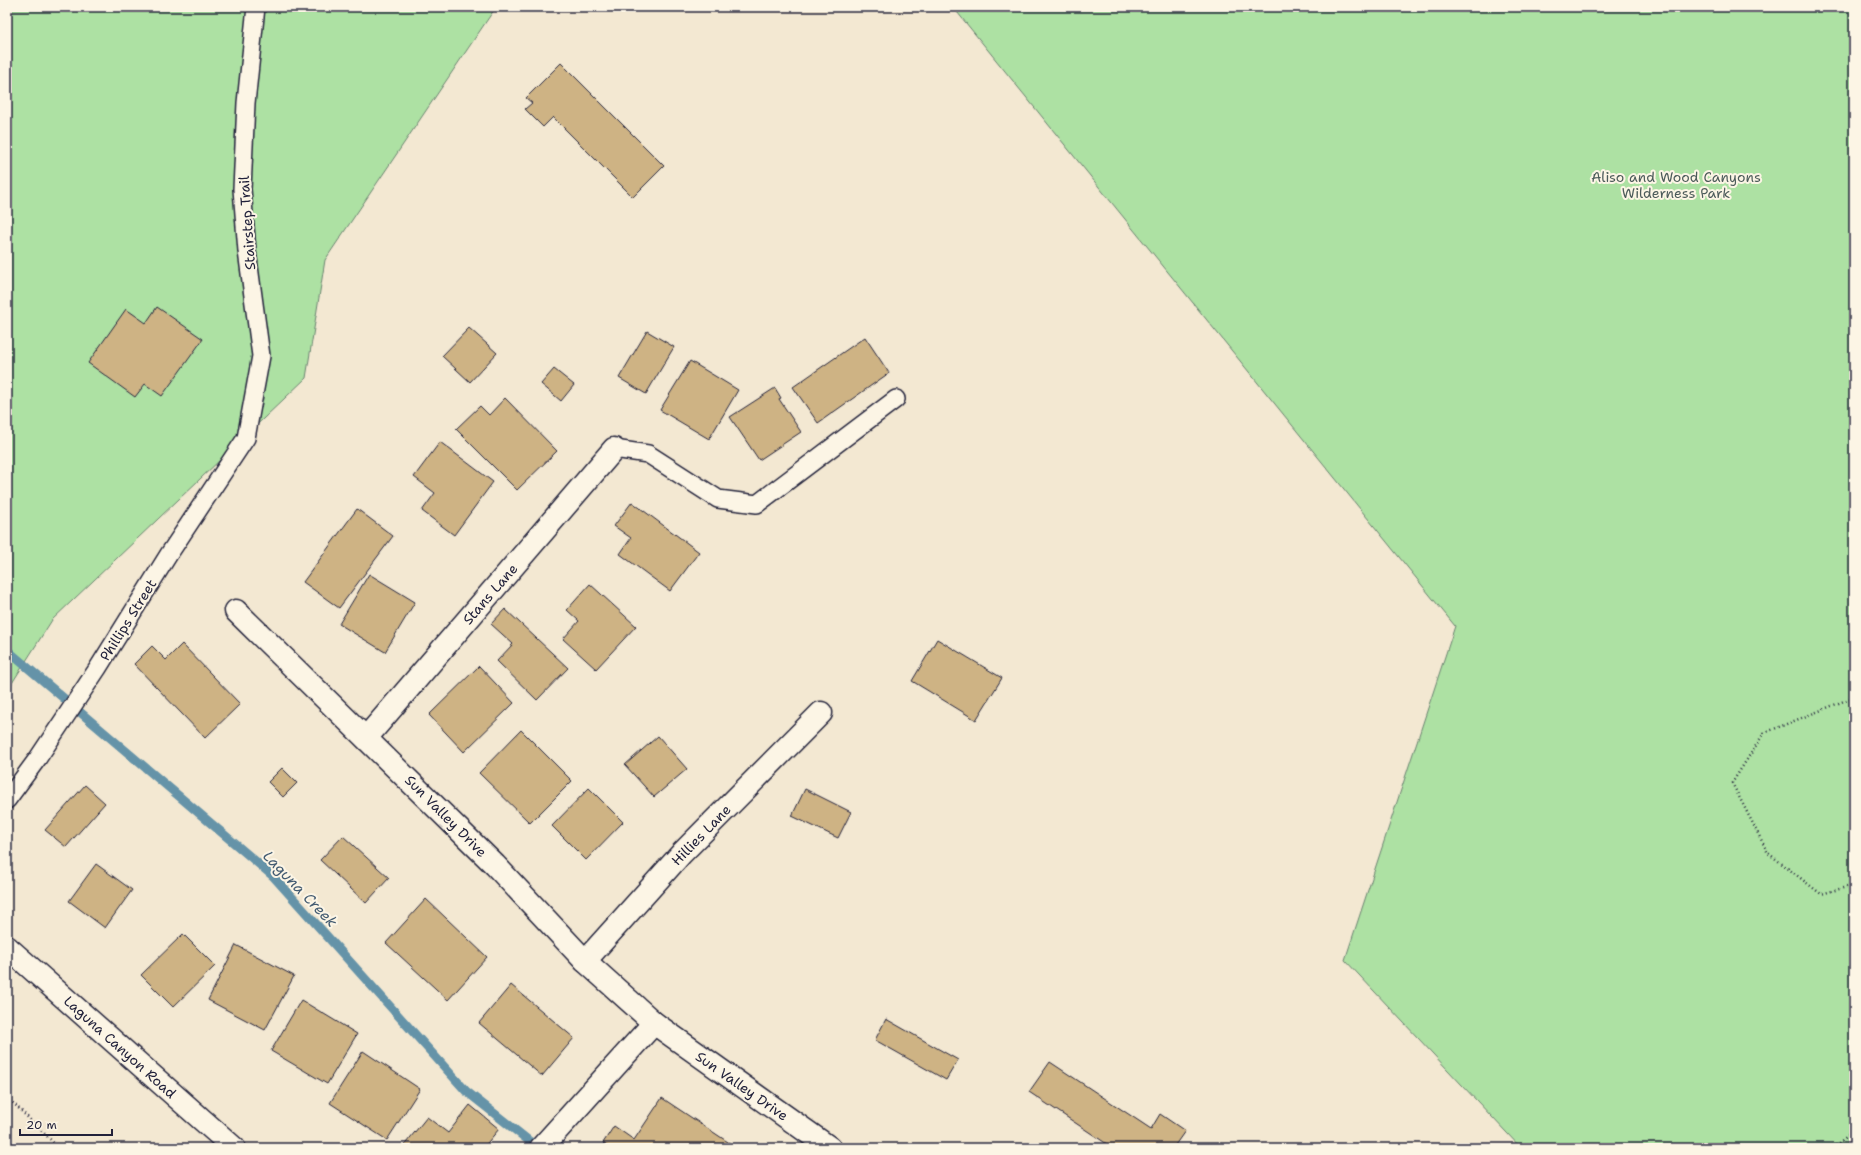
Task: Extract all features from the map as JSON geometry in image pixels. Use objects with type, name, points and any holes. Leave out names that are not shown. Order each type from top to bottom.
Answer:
[{"type":"street","name":"Stans Lane","points":[[366,738],[614,449]]},
{"type":"street","name":"Sun Valley Drive","points":[[236,611],[495,865],[586,961],[654,1023],[830,1148]]},
{"type":"street","name":"Hillies Lane","points":[[586,961],[682,853],[821,713]]},
{"type":"street","name":"Laguna Canyon Road","points":[[7,947],[234,1148]]},
{"type":"street","points":[[546,1143],[654,1023]]},
{"type":"lane","name":"Stairstep Trail","points":[[246,438],[261,356],[247,251],[242,189],[246,103],[256,7]]},
{"type":"lane","points":[[614,449],[648,454],[718,499],[757,504],[896,399]]},
{"type":"lane","name":"Phillips Street","points":[[7,800],[38,758],[98,668],[169,554],[246,438]]},
{"type":"path","points":[[1854,697],[1764,733],[1732,783],[1768,853],[1821,894],[1854,885]]},
{"type":"path","points":[[7,1097],[59,1148]]},
{"type":"path","points":[[1832,1148],[1854,1131]]},
{"type":"green space","points":[[7,7],[496,7],[325,260],[306,378],[52,620],[7,691]]},
{"type":"green space","name":"Aliso and Wood Canyons Wilderness Park","points":[[953,7],[1854,7],[1854,1148],[1521,1148],[1345,960],[1455,626]]},
{"type":"building","points":[[561,63],[664,166],[633,197],[553,117],[543,127],[525,109],[532,103],[526,98]]},
{"type":"building","points":[[157,307],[203,339],[162,396],[145,384],[135,397],[88,363],[126,309],[146,323]]},
{"type":"building","points":[[469,328],[497,353],[470,382],[442,356]]},
{"type":"building","points":[[647,331],[674,347],[646,394],[619,378]]},
{"type":"building","points":[[865,337],[889,373],[818,423],[793,387]]},
{"type":"building","points":[[690,361],[738,390],[709,439],[660,410]]},
{"type":"building","points":[[554,369],[574,385],[561,401],[541,384]]},
{"type":"building","points":[[775,388],[781,398],[779,399],[801,432],[759,460],[730,417]]},
{"type":"building","points":[[505,398],[557,451],[517,490],[456,429],[480,406],[489,415]]},
{"type":"building","points":[[440,442],[493,482],[454,535],[422,511],[435,493],[414,477]]},
{"type":"building","points":[[632,502],[699,552],[670,591],[620,554],[631,538],[614,526]]},
{"type":"building","points":[[357,509],[393,536],[339,608],[303,582]]},
{"type":"building","points":[[369,574],[415,602],[385,652],[339,624]]},
{"type":"building","points":[[590,584],[636,626],[596,669],[563,639],[579,621],[567,610]]},
{"type":"building","points":[[505,609],[568,668],[537,700],[497,661],[513,644],[491,624]]},
{"type":"building","points":[[937,639],[1002,678],[976,720],[912,681]]},
{"type":"building","points":[[182,644],[240,704],[205,738],[134,664],[152,646],[166,660]]},
{"type":"building","points":[[479,666],[514,703],[464,752],[429,715]]},
{"type":"building","points":[[521,730],[572,781],[530,823],[479,773]]},
{"type":"building","points":[[658,736],[687,769],[654,797],[625,765]]},
{"type":"building","points":[[282,768],[297,783],[283,797],[268,782]]},
{"type":"building","points":[[85,785],[105,803],[66,847],[45,830]]},
{"type":"building","points":[[589,788],[623,822],[586,860],[552,826]]},
{"type":"building","points":[[805,789],[851,812],[838,838],[792,816]]},
{"type":"building","points":[[343,836],[389,878],[366,903],[320,860]]},
{"type":"building","points":[[96,864],[132,890],[105,928],[69,901]]},
{"type":"building","points":[[426,899],[487,957],[448,1000],[386,943]]},
{"type":"building","points":[[183,934],[215,966],[173,1007],[141,975]]},
{"type":"building","points":[[236,945],[294,976],[265,1030],[208,1000]]},
{"type":"building","points":[[511,985],[574,1038],[542,1076],[479,1023]]},
{"type":"building","points":[[301,1000],[357,1034],[327,1084],[271,1051]]},
{"type":"building","points":[[886,1019],[958,1060],[946,1080],[875,1040]]},
{"type":"building","points":[[363,1051],[420,1089],[387,1140],[330,1103]]},
{"type":"building","points":[[1050,1062],[1151,1129],[1160,1114],[1185,1131],[1173,1148],[1113,1148],[1029,1092]]},
{"type":"building","points":[[662,1098],[737,1148],[610,1148],[603,1143],[614,1126],[634,1140]]},
{"type":"building","points":[[470,1105],[499,1129],[483,1148],[402,1148],[427,1117],[448,1133]]},
{"type":"waterway","name":"Laguna Creek","points":[[7,650],[273,876],[466,1091],[538,1148]]}]
